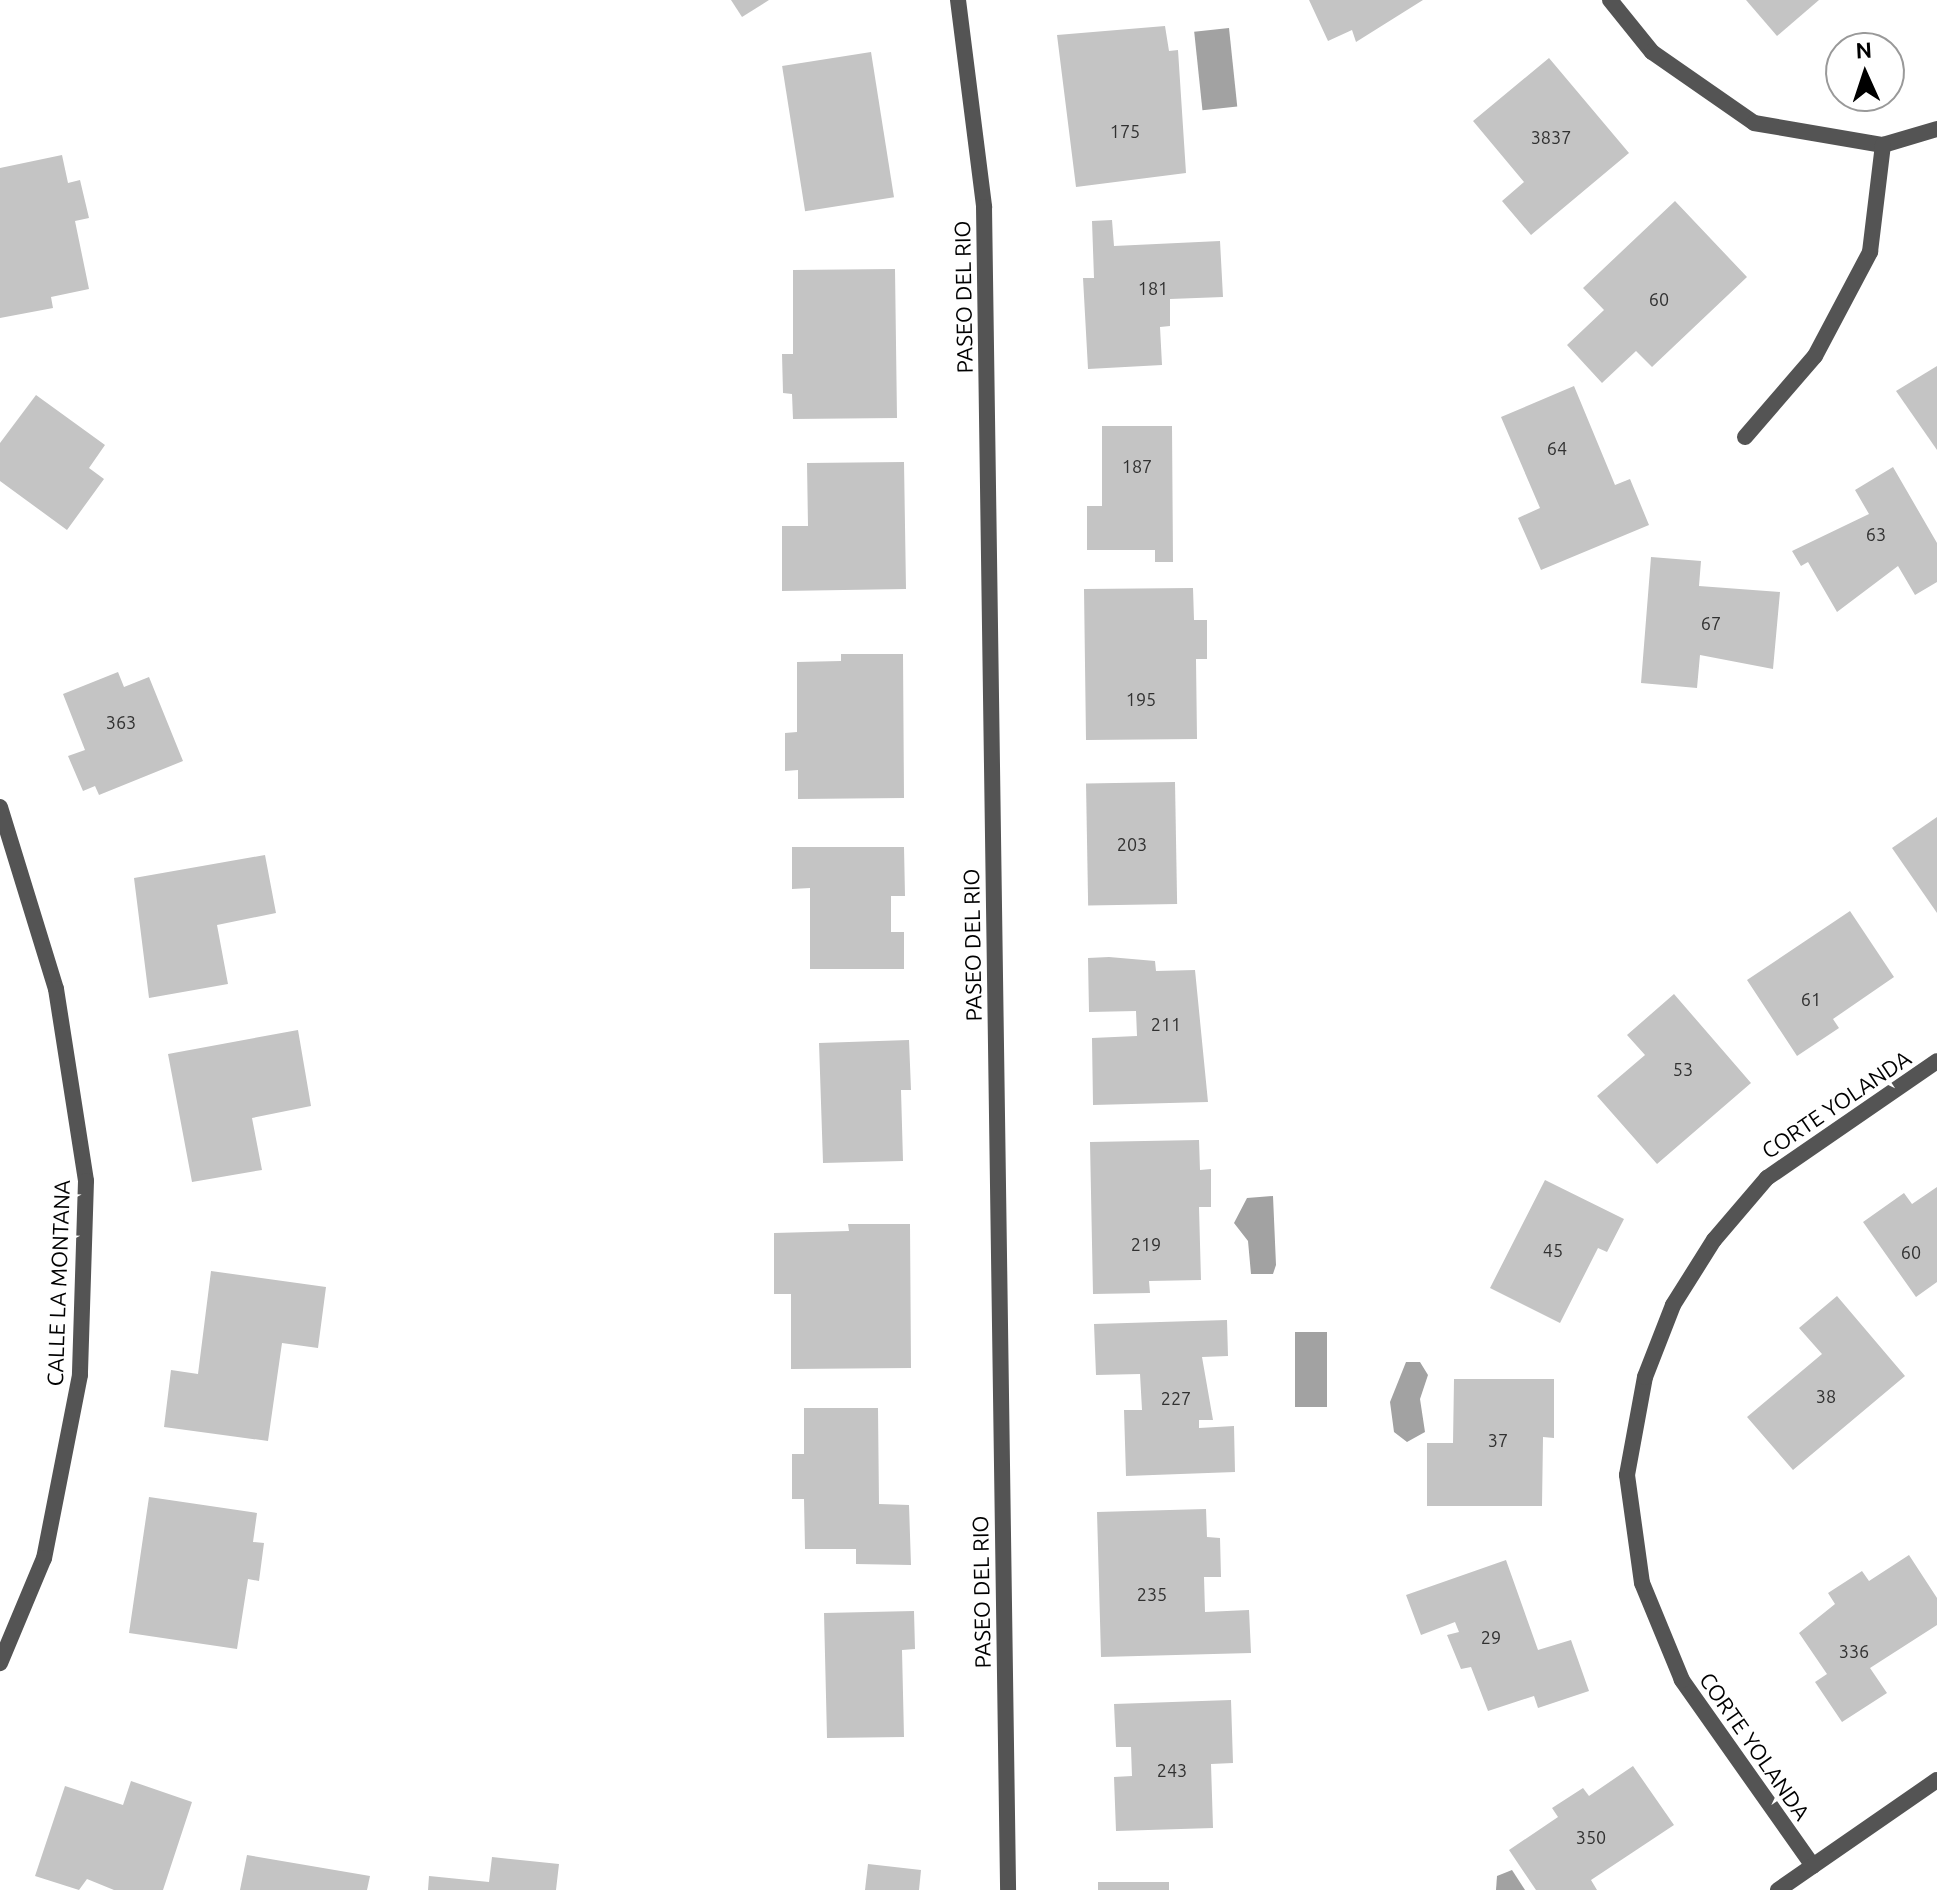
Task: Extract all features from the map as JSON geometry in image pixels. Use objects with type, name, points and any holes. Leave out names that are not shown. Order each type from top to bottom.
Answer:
[{"type":"street","name":"PASEO DEL RIO","points":[[958,0],[984,207],[1008,1890]]},
{"type":"street","points":[[1610,0],[1652,52],[1754,123],[1883,145],[1937,129]]},
{"type":"street","points":[[1745,437],[1815,356],[1870,252],[1883,145]]},
{"type":"street","name":"CALLE LA MONTANA","points":[[0,807],[56,989],[86,1181],[80,1375],[44,1558],[0,1663]]},
{"type":"street","name":"CORTE YOLANDA","points":[[1813,1866],[1682,1680],[1642,1583],[1627,1475],[1645,1377],[1673,1305],[1714,1240],[1767,1178],[1937,1061]]},
{"type":"street","points":[[1778,1890],[1937,1780]]},
{"type":"shaded area","points":[[1229,28],[1237,107],[1202,110],[1194,32]]},
{"type":"shaded area","points":[[1273,1196],[1276,1265],[1273,1274],[1251,1274],[1248,1241],[1234,1223],[1247,1198]]},
{"type":"shaded area","points":[[1295,1332],[1327,1332],[1327,1407],[1295,1407]]},
{"type":"shaded area","points":[[1406,1362],[1420,1362],[1428,1375],[1420,1399],[1425,1432],[1407,1442],[1394,1432],[1390,1402]]},
{"type":"shaded area","points":[[1512,1870],[1525,1890],[1496,1890],[1497,1876]]},
{"type":"building","points":[[731,0],[769,0],[742,17]]},
{"type":"building","points":[[1309,0],[1423,0],[1356,42],[1352,30],[1328,41]]},
{"type":"building","points":[[1746,0],[1819,0],[1777,36]]},
{"type":"building","points":[[1165,26],[1169,51],[1178,50],[1186,173],[1076,187],[1057,35]]},
{"type":"building","points":[[871,52],[894,197],[805,211],[782,66]]},
{"type":"building","points":[[1549,58],[1629,153],[1531,235],[1502,201],[1524,182],[1473,121]]},
{"type":"building","points":[[62,155],[68,183],[80,180],[89,218],[75,221],[89,289],[51,297],[53,308],[0,318],[0,168]]},
{"type":"building","points":[[1675,201],[1747,277],[1652,367],[1636,351],[1602,383],[1567,345],[1604,310],[1583,288]]},
{"type":"building","points":[[1112,220],[1114,246],[1220,241],[1223,297],[1170,299],[1170,326],[1160,327],[1162,365],[1088,369],[1083,278],[1094,278],[1092,221]]},
{"type":"building","points":[[895,269],[897,418],[793,419],[792,394],[783,393],[782,354],[793,354],[793,270]]},
{"type":"building","points":[[1937,366],[1937,450],[1896,391]]},
{"type":"building","points":[[1574,386],[1615,485],[1630,479],[1649,525],[1541,570],[1518,518],[1540,508],[1501,417]]},
{"type":"building","points":[[36,395],[105,445],[89,468],[104,479],[67,530],[0,481],[0,443]]},
{"type":"building","points":[[1102,426],[1172,426],[1173,562],[1155,562],[1155,550],[1087,550],[1087,506],[1102,506]]},
{"type":"building","points":[[904,462],[906,589],[782,591],[782,526],[808,526],[807,463]]},
{"type":"building","points":[[1893,467],[1937,543],[1937,582],[1915,595],[1898,566],[1837,612],[1808,562],[1801,566],[1792,551],[1869,514],[1855,490]]},
{"type":"building","points":[[1651,557],[1701,561],[1699,586],[1780,592],[1773,669],[1700,655],[1697,688],[1641,683]]},
{"type":"building","points":[[1193,588],[1194,620],[1207,620],[1207,659],[1196,659],[1197,739],[1086,740],[1084,589]]},
{"type":"building","points":[[841,654],[903,654],[904,798],[798,799],[798,770],[785,771],[785,733],[797,732],[797,662],[841,661]]},
{"type":"building","points":[[118,672],[124,687],[149,677],[183,761],[99,795],[95,786],[83,791],[68,756],[85,750],[63,694]]},
{"type":"building","points":[[1175,782],[1177,904],[1088,906],[1086,784]]},
{"type":"building","points":[[1937,817],[1937,913],[1892,848]]},
{"type":"building","points":[[792,847],[904,847],[905,896],[891,896],[891,932],[904,932],[904,969],[810,969],[810,888],[792,889]]},
{"type":"building","points":[[265,855],[276,913],[217,925],[228,984],[149,998],[134,878]]},
{"type":"building","points":[[1850,911],[1894,977],[1833,1019],[1839,1028],[1797,1056],[1747,980]]},
{"type":"building","points":[[1088,958],[1155,961],[1156,971],[1195,970],[1208,1102],[1093,1105],[1092,1038],[1137,1036],[1136,1011],[1089,1012]]},
{"type":"building","points":[[1674,994],[1751,1083],[1657,1164],[1597,1096],[1645,1055],[1627,1035]]},
{"type":"building","points":[[298,1030],[311,1106],[252,1118],[262,1170],[192,1182],[168,1054]]},
{"type":"building","points":[[909,1040],[911,1090],[901,1090],[903,1161],[823,1163],[819,1043]]},
{"type":"building","points":[[1199,1140],[1200,1170],[1211,1169],[1211,1207],[1199,1207],[1201,1280],[1149,1281],[1150,1293],[1093,1294],[1090,1142]]},
{"type":"building","points":[[1545,1180],[1624,1219],[1607,1252],[1598,1248],[1560,1323],[1490,1288]]},
{"type":"building","points":[[1937,1187],[1937,1282],[1916,1297],[1863,1222],[1904,1193],[1912,1204]]},
{"type":"building","points":[[848,1224],[910,1224],[911,1368],[791,1369],[791,1294],[774,1294],[774,1233],[849,1231]]},
{"type":"building","points":[[211,1271],[326,1287],[318,1348],[282,1343],[268,1441],[164,1427],[171,1370],[198,1374]]},
{"type":"building","points":[[1837,1296],[1905,1376],[1793,1470],[1747,1417],[1822,1354],[1799,1328]]},
{"type":"building","points":[[1227,1320],[1228,1356],[1202,1357],[1213,1420],[1199,1420],[1199,1428],[1234,1426],[1235,1472],[1126,1476],[1124,1410],[1142,1410],[1140,1374],[1096,1375],[1094,1324]]},
{"type":"building","points":[[1454,1379],[1554,1379],[1554,1438],[1543,1437],[1542,1506],[1427,1506],[1427,1443],[1453,1443]]},
{"type":"building","points":[[804,1408],[878,1408],[879,1504],[909,1505],[911,1565],[856,1564],[856,1549],[805,1549],[804,1499],[792,1499],[792,1454],[804,1454]]},
{"type":"building","points":[[149,1497],[257,1513],[253,1542],[264,1543],[259,1581],[248,1579],[237,1649],[129,1633]]},
{"type":"building","points":[[1206,1509],[1207,1537],[1220,1538],[1221,1577],[1204,1577],[1205,1612],[1249,1610],[1251,1653],[1101,1657],[1097,1512]]},
{"type":"building","points":[[1909,1555],[1937,1598],[1937,1625],[1870,1668],[1887,1693],[1842,1722],[1815,1682],[1827,1674],[1799,1633],[1835,1604],[1828,1593],[1862,1571],[1869,1581]]},
{"type":"building","points":[[1506,1560],[1538,1650],[1571,1640],[1589,1691],[1538,1708],[1534,1696],[1488,1711],[1471,1667],[1461,1669],[1447,1635],[1459,1632],[1455,1622],[1421,1635],[1406,1595]]},
{"type":"building","points":[[914,1611],[915,1649],[902,1650],[904,1737],[827,1738],[824,1613]]},
{"type":"building","points":[[1231,1700],[1233,1763],[1211,1764],[1213,1828],[1116,1831],[1114,1777],[1132,1776],[1131,1747],[1116,1747],[1114,1704]]},
{"type":"building","points":[[1633,1766],[1674,1825],[1591,1880],[1597,1890],[1536,1890],[1509,1850],[1558,1817],[1552,1808],[1583,1788],[1589,1796]]},
{"type":"building","points":[[131,1781],[192,1802],[163,1890],[114,1890],[87,1879],[79,1890],[35,1876],[65,1786],[123,1805]]},
{"type":"building","points":[[247,1855],[370,1876],[367,1890],[240,1890]]},
{"type":"building","points":[[492,1857],[559,1864],[556,1890],[428,1890],[429,1876],[489,1882]]},
{"type":"building","points":[[868,1864],[921,1870],[919,1890],[865,1890]]},
{"type":"building","points":[[1098,1882],[1169,1882],[1169,1890],[1098,1890]]}]
